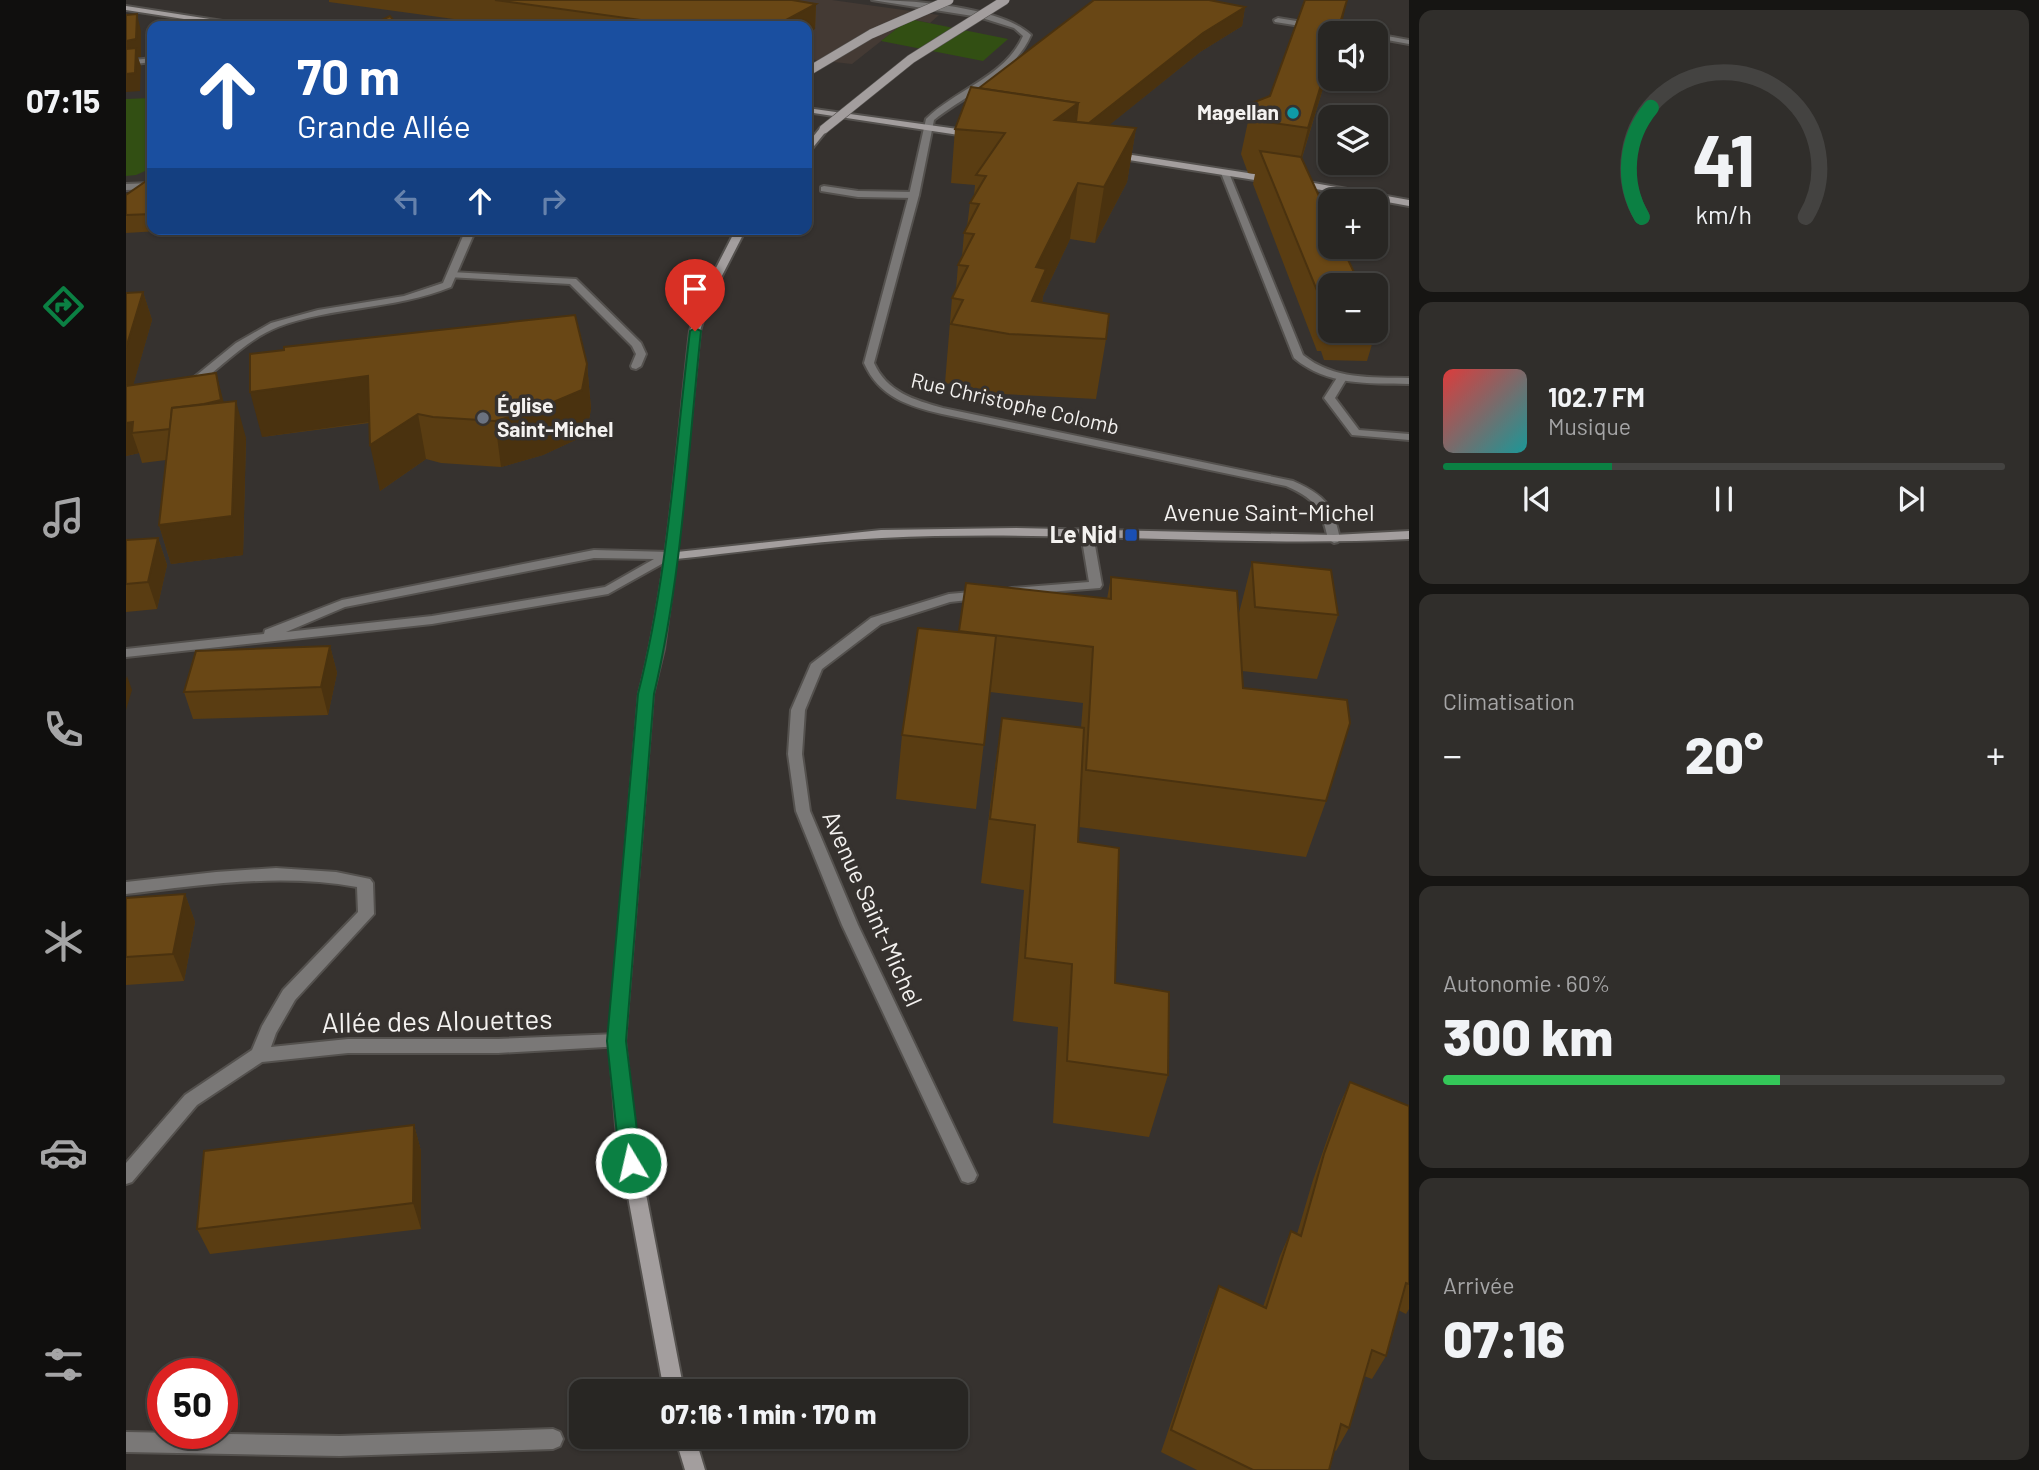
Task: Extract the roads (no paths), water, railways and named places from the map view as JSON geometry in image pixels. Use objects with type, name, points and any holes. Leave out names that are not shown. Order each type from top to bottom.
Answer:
[{"type":"main road","points":[[812,69],[871,34],[949,0]]},
{"type":"main road","points":[[812,143],[875,83],[926,46],[1005,0]]},
{"type":"main road","points":[[126,8],[210,21]]},
{"type":"main road","points":[[812,111],[982,136]]},
{"type":"main road","points":[[1100,153],[1409,203]]},
{"type":"main road","points":[[672,1379],[626,1138],[617,1041],[646,694],[657,649],[670,556],[695,331],[704,303],[738,235]]},
{"type":"main road","name":"Avenue Saint-Michel","points":[[670,556],[881,534],[1087,534],[1334,539],[1409,535]]},
{"type":"main road","points":[[689,1449],[695,1470]]},
{"type":"street","points":[[876,0],[995,18],[1023,29],[1027,35],[1026,43],[1011,61],[930,119],[929,128]]},
{"type":"street","points":[[1278,20],[1318,27]]},
{"type":"street","points":[[1388,38],[1409,42]]},
{"type":"street","points":[[126,63],[147,61]]},
{"type":"street","name":"Rue Christophe Colomb","points":[[929,128],[869,363],[873,375],[885,389],[913,404],[942,411],[1289,483],[1312,493],[1322,501],[1328,509],[1334,539]]},
{"type":"street","points":[[1225,173],[1298,356],[1312,368],[1342,378],[1409,381]]},
{"type":"street","points":[[126,187],[147,186]]},
{"type":"street","points":[[824,189],[858,194],[914,195]]},
{"type":"street","points":[[177,393],[229,353],[273,326],[349,307],[433,291],[447,285],[468,235]]},
{"type":"street","points":[[451,275],[573,281],[637,345],[641,354],[636,366]]},
{"type":"street","points":[[1342,378],[1329,398],[1356,433],[1409,437]]},
{"type":"street","name":"Avenue Saint-Michel","points":[[968,1175],[850,925],[803,811],[795,754],[798,710],[816,667],[876,621],[949,598],[1097,585],[1087,534]]},
{"type":"street","name":"Avenue Saint-Michel","points":[[253,640],[342,604],[511,569],[594,554],[670,556]]},
{"type":"street","name":"Avenue Saint-Michel","points":[[126,653],[432,620],[608,590],[670,556]]},
{"type":"street","points":[[126,888],[235,875],[329,874],[365,883],[366,914],[289,995],[268,1031],[259,1055],[191,1100],[126,1176]]},
{"type":"street","name":"Allée des Alouettes","points":[[259,1055],[348,1046],[498,1046],[617,1041]]},
{"type":"street","points":[[126,1443],[236,1447],[415,1447],[553,1440]]},
{"type":"place","name":"Magellan","points":[[1293,113]]},
{"type":"place","name":"Église Saint-Michel","points":[[483,418]]},
{"type":"place","name":"Le Nid","points":[[1131,535]]}]
